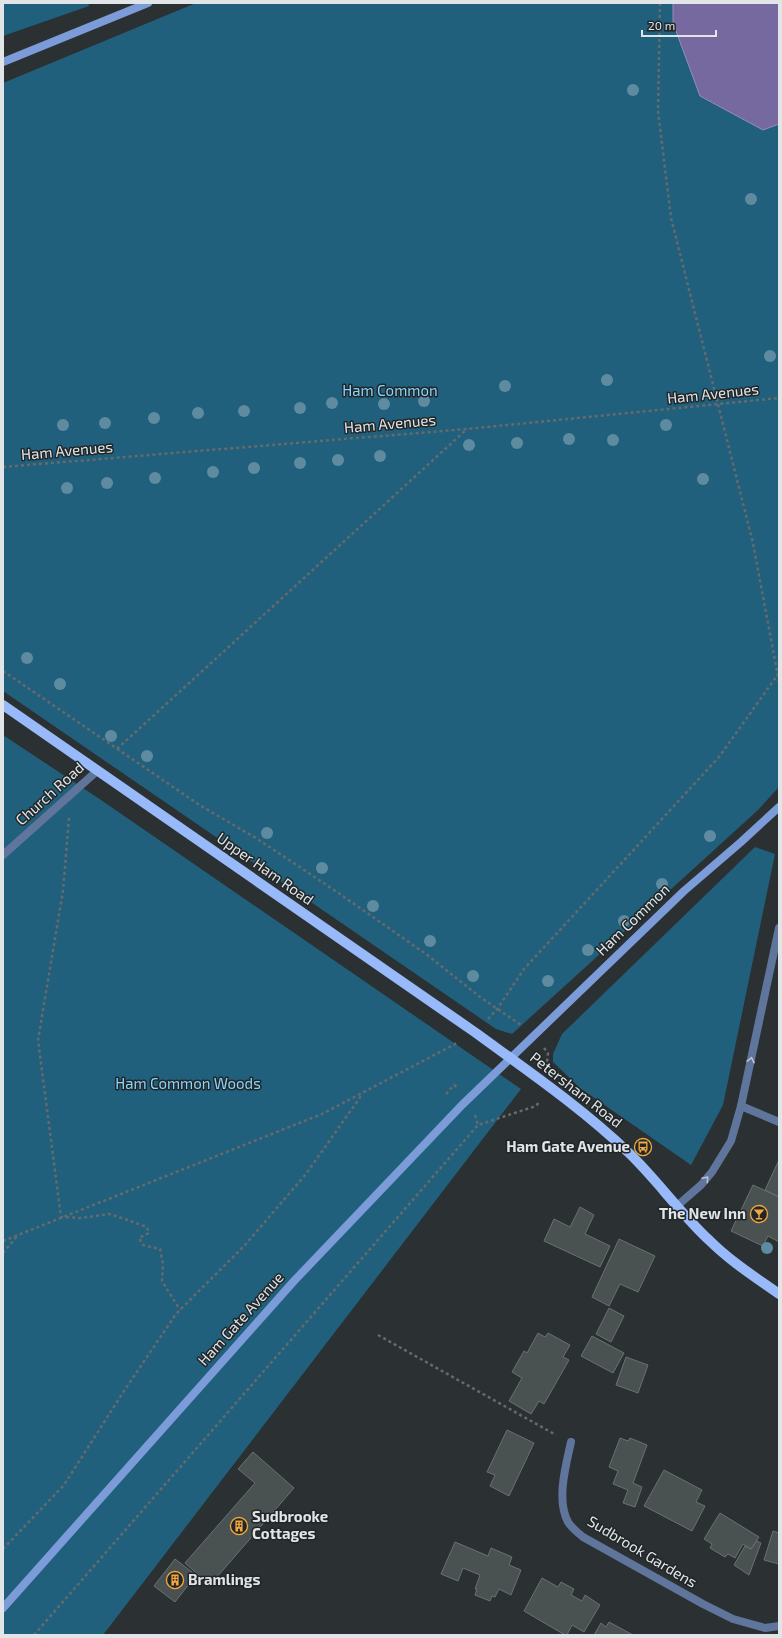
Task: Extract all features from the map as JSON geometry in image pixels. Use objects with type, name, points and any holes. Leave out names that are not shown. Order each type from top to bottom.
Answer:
[{"type":"main road","points":[[3,62],[133,6],[148,3]]},
{"type":"main road","name":"Upper Ham Road","points":[[3,705],[511,1058]]},
{"type":"main road","name":"Ham Common","points":[[511,1058],[684,891],[742,842],[779,807]]},
{"type":"main road","name":"Petersham Road","points":[[511,1058],[578,1109],[611,1137],[648,1173],[698,1230],[720,1251],[779,1294]]},
{"type":"main road","name":"Ham Gate Avenue","points":[[3,1608],[294,1281],[462,1105],[511,1058]]},
{"type":"street","name":"Church Road","points":[[3,855],[97,771]]},
{"type":"street","points":[[677,1206],[701,1185],[722,1157],[731,1140],[742,1106],[779,928]]},
{"type":"street","points":[[742,1106],[779,1122]]},
{"type":"street","name":"Sudbrook Gardens","points":[[571,1442],[564,1473],[562,1503],[568,1522],[583,1537],[732,1619],[765,1628],[779,1626]]},
{"type":"path","points":[[660,3],[658,111],[671,218],[753,543],[779,674],[779,682]]},
{"type":"path","name":"Ham Avenues","points":[[3,467],[467,429],[779,398]]},
{"type":"path","points":[[117,749],[467,429]]},
{"type":"path","points":[[3,671],[201,806],[256,838],[426,954],[480,997],[498,1008],[535,1036],[548,1053],[547,1060],[549,1067]]},
{"type":"path","points":[[3,1549],[64,1485],[124,1391],[180,1310],[245,1245],[306,1174],[362,1094],[476,1033],[498,1008],[524,969],[719,757],[779,674]]},
{"type":"path","points":[[61,1217],[38,1040],[62,891],[72,794]]},
{"type":"path","points":[[3,1241],[322,1114],[456,1044]]},
{"type":"path","points":[[34,1635],[478,1124],[536,1106]]},
{"type":"path","points":[[61,1217],[80,1218],[110,1214],[147,1227],[150,1233],[139,1238],[143,1245],[160,1249],[163,1264],[162,1281],[180,1310]]},
{"type":"path","points":[[3,1253],[18,1235]]},
{"type":"path","points":[[378,1335],[571,1442]]},
{"type":"green space","points":[[3,3],[88,3],[89,6],[3,36]]},
{"type":"green space","name":"Ham Common","points":[[196,3],[779,3],[779,787],[758,810],[512,1034],[496,1029],[3,691],[3,83]]},
{"type":"green space","name":"Ham Common Woods","points":[[3,735],[101,800],[521,1089],[103,1635],[3,1635]]},
{"type":"green space","points":[[755,847],[775,854],[723,1105],[691,1165],[580,1088],[553,1062],[553,1054],[562,1034]]},
{"type":"shaded area","points":[[673,3],[779,3],[779,124],[763,130],[700,96],[673,23]]},
{"type":"building","points":[[779,1160],[779,1197],[765,1190]]},
{"type":"building","name":"The New Inn","points":[[753,1185],[779,1197],[779,1242],[768,1236],[763,1246],[731,1231]]},
{"type":"building","points":[[580,1207],[594,1215],[585,1234],[610,1246],[600,1267],[544,1241],[554,1219],[570,1227]]},
{"type":"building","points":[[619,1239],[655,1256],[638,1292],[620,1284],[609,1306],[592,1297]]},
{"type":"building","points":[[609,1308],[624,1316],[611,1342],[596,1334]]},
{"type":"building","points":[[538,1333],[545,1337],[548,1333],[570,1345],[563,1357],[569,1360],[544,1404],[539,1401],[531,1414],[509,1401],[522,1378],[512,1372],[524,1351],[527,1353]]},
{"type":"building","points":[[592,1336],[624,1353],[613,1373],[581,1356]]},
{"type":"building","points":[[626,1357],[648,1365],[638,1393],[616,1385]]},
{"type":"building","points":[[507,1430],[534,1443],[509,1496],[490,1486],[495,1475],[487,1472]]},
{"type":"building","points":[[620,1438],[628,1441],[630,1438],[647,1445],[633,1483],[642,1487],[635,1507],[623,1503],[628,1490],[613,1484],[618,1471],[609,1467]]},
{"type":"building","name":"Sudbrooke Cottages","points":[[253,1452],[294,1488],[210,1585],[185,1563],[255,1483],[238,1469]]},
{"type":"building","points":[[664,1470],[702,1490],[696,1502],[705,1506],[692,1531],[644,1506]]},
{"type":"building","points":[[720,1513],[759,1537],[751,1549],[743,1544],[735,1558],[728,1554],[725,1557],[710,1548],[712,1544],[704,1539]]},
{"type":"building","points":[[773,1531],[779,1533],[779,1564],[764,1560]]},
{"type":"building","points":[[757,1541],[761,1543],[749,1575],[734,1565],[745,1546],[751,1549]]},
{"type":"building","points":[[455,1542],[488,1556],[491,1548],[512,1557],[509,1565],[521,1570],[511,1595],[499,1589],[495,1597],[492,1596],[490,1601],[475,1595],[477,1589],[475,1589],[480,1575],[463,1568],[458,1581],[441,1574]]},
{"type":"building","name":"Bramlings","points":[[175,1559],[196,1575],[175,1602],[154,1586]]},
{"type":"building","points":[[542,1578],[558,1587],[561,1582],[574,1589],[571,1595],[582,1601],[585,1595],[600,1605],[584,1632],[572,1625],[567,1635],[565,1635],[524,1611]]},
{"type":"building","points":[[609,1622],[633,1635],[594,1635],[601,1623],[606,1627]]},
{"type":"place","name":"Ham Gate Avenue","points":[[643,1147]]},
{"type":"place","name":"The New Inn","points":[[759,1214]]},
{"type":"place","name":"Sudbrooke Cottages","points":[[239,1526]]},
{"type":"place","name":"Bramlings","points":[[175,1580]]}]
